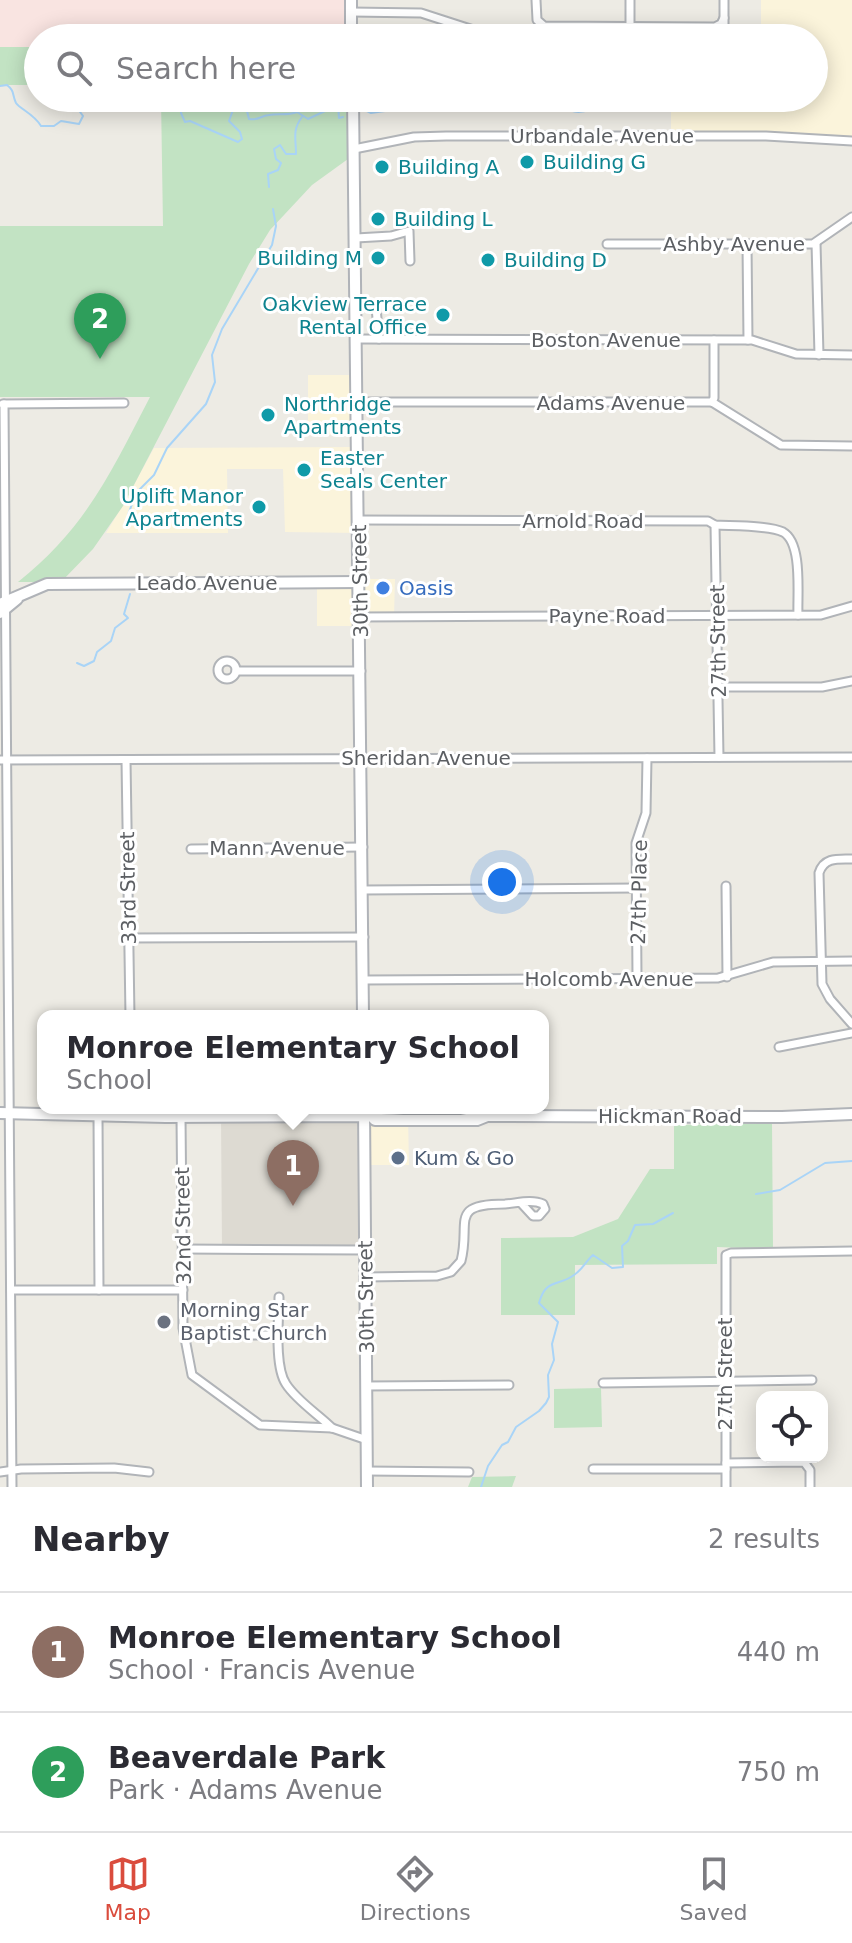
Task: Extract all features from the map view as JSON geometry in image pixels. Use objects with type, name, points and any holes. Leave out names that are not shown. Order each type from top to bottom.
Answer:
[{"type":"street","points":[[351,0],[351,24]]},
{"type":"street","points":[[536,0],[537,20],[542,24]]},
{"type":"street","points":[[630,0],[630,24]]},
{"type":"street","points":[[724,0],[724,24]]},
{"type":"street","points":[[351,12],[421,13],[455,24]]},
{"type":"street","points":[[721,24],[724,18]]},
{"type":"street","name":"30th Street","points":[[353,112],[363,1010]]},
{"type":"street","name":"Urbandale Avenue","points":[[354,149],[414,137],[446,136],[753,136],[852,141]]},
{"type":"street","name":"Ashby Avenue","points":[[607,244],[816,243],[852,217]]},
{"type":"street","points":[[356,238],[391,236],[409,231],[410,261]]},
{"type":"street","points":[[816,243],[819,355]]},
{"type":"street","points":[[747,244],[748,340]]},
{"type":"street","points":[[376,308],[379,339]]},
{"type":"street","name":"Boston Avenue","points":[[357,339],[748,340],[796,354],[852,355]]},
{"type":"street","points":[[712,402],[714,340]]},
{"type":"street","name":"Adams Avenue","points":[[358,402],[712,402],[781,445],[852,446]]},
{"type":"street","points":[[12,1487],[11,1290],[4,1113],[2,404],[124,403]]},
{"type":"street","name":"Arnold Road","points":[[359,520],[708,521],[715,525],[776,530],[790,537],[796,549],[798,615]]},
{"type":"street","name":"27th Street","points":[[715,525],[719,757]]},
{"type":"street","name":"Leado Avenue","points":[[2,607],[33,588],[54,584],[360,582]]},
{"type":"street","name":"Payne Road","points":[[360,617],[821,615],[852,606]]},
{"type":"street","points":[[236,671],[361,671]]},
{"type":"street","points":[[718,687],[822,687],[852,681]]},
{"type":"street","name":"Sheridan Avenue","points":[[3,760],[852,757]]},
{"type":"street","name":"27th Place","points":[[637,978],[636,843],[646,813],[647,758]]},
{"type":"street","name":"33rd Street","points":[[126,760],[130,1010]]},
{"type":"street","name":"Mann Avenue","points":[[191,849],[363,847]]},
{"type":"street","points":[[852,859],[830,860],[824,863],[819,873],[822,984],[852,1024]]},
{"type":"street","points":[[726,886],[727,977]]},
{"type":"street","points":[[363,890],[637,888]]},
{"type":"street","points":[[129,938],[364,937]]},
{"type":"street","name":"Holcomb Avenue","points":[[364,980],[727,977],[759,964],[773,962],[852,961]]},
{"type":"street","points":[[779,1047],[852,1033]]},
{"type":"street","name":"Hickman Road","points":[[4,1113],[114,1114]]},
{"type":"street","name":"Hickman Road","points":[[150,1114],[181,1117],[366,1114]]},
{"type":"street","name":"30th Street","points":[[366,1114],[367,1487]]},
{"type":"street","name":"Hickman Road","points":[[483,1114],[782,1117],[852,1114]]},
{"type":"street","points":[[98,1116],[99,1290]]},
{"type":"street","name":"32nd Street","points":[[181,1117],[183,1290],[185,1335],[192,1375],[249,1419],[267,1427],[332,1428]]},
{"type":"street","points":[[365,1277],[446,1274],[461,1261],[463,1225],[469,1211],[483,1204],[521,1203]]},
{"type":"street","points":[[183,1249],[365,1250]]},
{"type":"street","name":"27th Street","points":[[726,1487],[726,1255],[852,1251]]},
{"type":"street","points":[[11,1290],[183,1290]]},
{"type":"street","points":[[279,1297],[280,1369],[286,1384],[332,1428],[367,1440]]},
{"type":"street","points":[[185,1335],[280,1335]]},
{"type":"street","points":[[603,1383],[812,1380]]},
{"type":"street","points":[[366,1386],[509,1385]]},
{"type":"street","points":[[593,1469],[804,1462],[810,1470],[810,1487]]},
{"type":"street","points":[[0,1472],[114,1468],[149,1472]]},
{"type":"street","points":[[367,1471],[469,1472]]},
{"type":"shaded area","points":[[0,0],[346,0],[346,24],[24,24],[24,47],[0,47]]},
{"type":"shaded area","points":[[761,0],[852,0],[852,141],[671,135],[671,112],[828,112],[828,24],[761,24]]},
{"type":"shaded area","points":[[308,375],[357,375],[359,533],[285,532],[283,469],[227,469],[228,533],[106,533],[154,448],[354,447],[353,435],[308,435]]},
{"type":"shaded area","points":[[395,579],[394,617],[361,617],[360,626],[317,626],[317,582]]},
{"type":"shaded area","points":[[364,1116],[408,1116],[409,1165],[364,1165]]},
{"type":"shaded area","points":[[364,1116],[365,1250],[222,1249],[221,1117]]},
{"type":"green space","points":[[0,47],[24,47],[24,85],[0,85]]},
{"type":"green space","points":[[161,112],[347,112],[348,159],[312,185],[270,230],[249,264],[123,506],[93,549],[61,582],[18,582],[42,562],[79,520],[109,474],[150,397],[0,397],[0,226],[163,226]]},
{"type":"green space","points":[[772,1123],[773,1249],[717,1247],[717,1264],[575,1265],[575,1315],[501,1315],[501,1238],[573,1237],[618,1219],[650,1169],[674,1169],[674,1125]]},
{"type":"green space","points":[[601,1388],[602,1427],[554,1428],[554,1389]]},
{"type":"green space","points":[[516,1476],[512,1487],[468,1487],[472,1477]]},
{"type":"waterway","points":[[0,86],[10,87],[16,103],[24,109]]},
{"type":"waterway","points":[[27,112],[41,126],[54,126],[61,121],[79,124],[83,116],[80,112]]},
{"type":"waterway","points":[[181,112],[185,122],[190,121],[238,142],[242,139],[240,132],[229,121],[232,112]]},
{"type":"waterway","points":[[247,112],[249,119],[297,112]]},
{"type":"waterway","points":[[297,112],[308,119],[323,112]]},
{"type":"waterway","points":[[339,112],[339,118],[343,117]]},
{"type":"waterway","points":[[369,112],[378,112]]},
{"type":"waterway","points":[[575,112],[581,112]]},
{"type":"waterway","points":[[269,187],[268,174],[278,170],[281,163],[276,159],[274,149],[280,145],[286,154],[296,154],[296,130],[302,117]]},
{"type":"waterway","points":[[128,515],[136,493],[154,475],[167,448],[206,404],[215,382],[212,355],[222,329],[272,245],[276,226],[273,209]]},
{"type":"waterway","points":[[77,663],[84,666],[94,661],[97,652],[111,641],[115,628],[128,618],[124,614],[130,594]]},
{"type":"waterway","points":[[756,1194],[780,1190],[825,1163],[852,1161]]},
{"type":"waterway","points":[[481,1487],[488,1466],[502,1445],[508,1442],[516,1427],[539,1411],[549,1397],[548,1375],[554,1360],[552,1344],[558,1322],[539,1303],[545,1290],[577,1273],[593,1255],[612,1268],[623,1267],[622,1246],[628,1241],[635,1225],[653,1224],[673,1213]]},
{"type":"place","name":"Building G","points":[[527,162]]},
{"type":"place","name":"Building A","points":[[382,167]]},
{"type":"place","name":"Building L","points":[[378,219]]},
{"type":"place","name":"Building M","points":[[378,258]]},
{"type":"place","name":"Building D","points":[[488,260]]},
{"type":"place","name":"Oakview Terrace Rental Office","points":[[443,315]]},
{"type":"place","name":"Beaverdale Park","points":[[100,359]]},
{"type":"place","name":"Northridge Apartments","points":[[268,415]]},
{"type":"place","name":"Easter Seals Center","points":[[304,470]]},
{"type":"place","name":"Uplift Manor Apartments","points":[[259,507]]},
{"type":"place","name":"Oasis","points":[[383,588]]},
{"type":"place","name":"Kum & Go","points":[[398,1158]]},
{"type":"place","name":"Monroe Elementary School","points":[[293,1206]]},
{"type":"place","name":"Morning Star Baptist Church","points":[[164,1322]]}]
